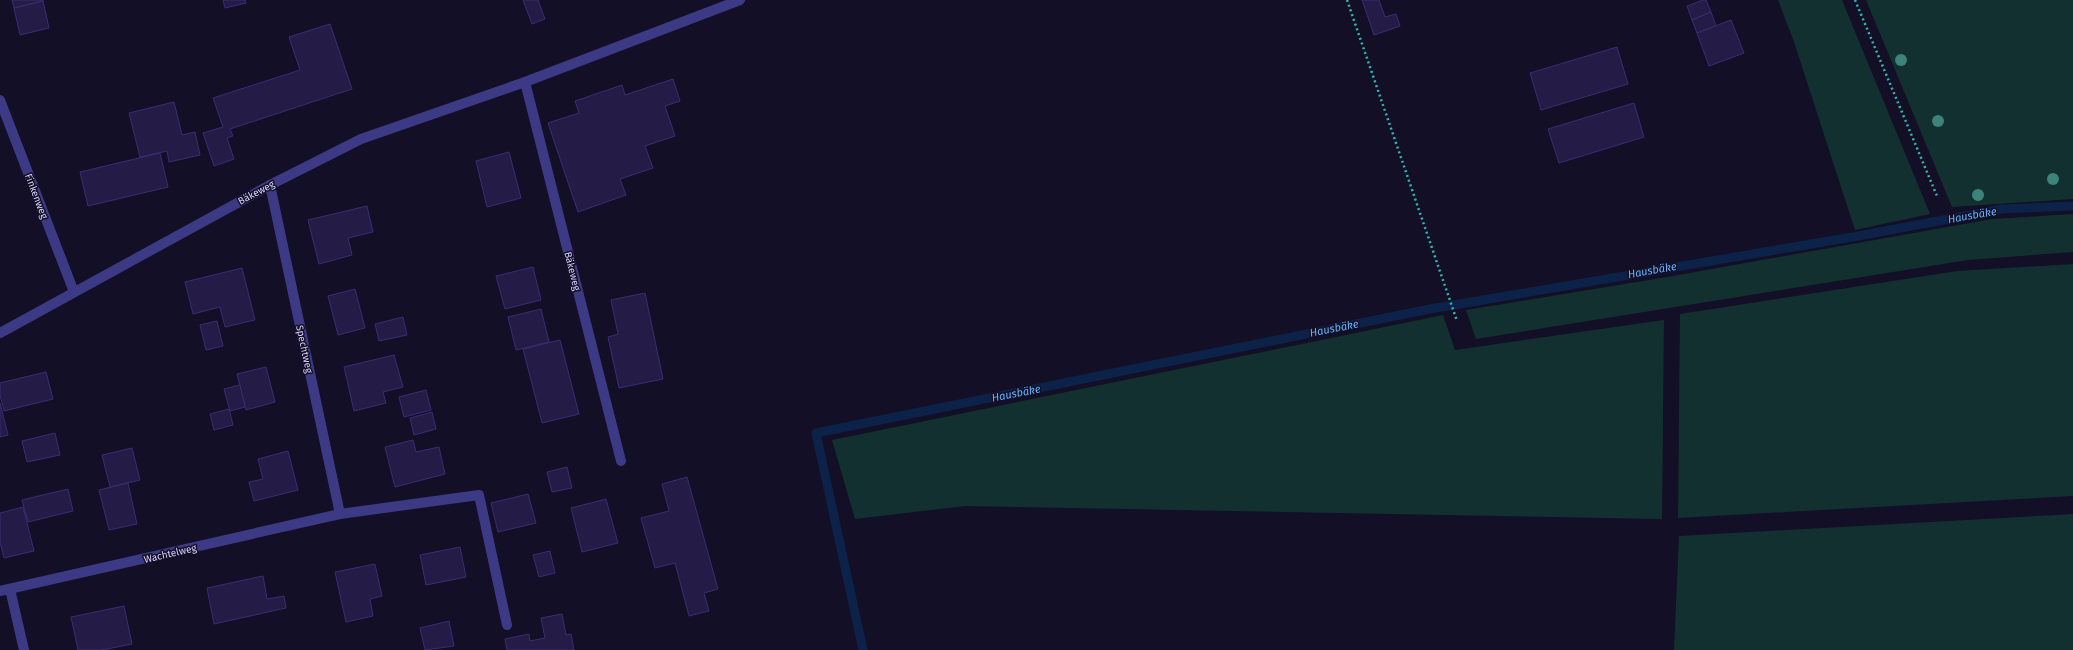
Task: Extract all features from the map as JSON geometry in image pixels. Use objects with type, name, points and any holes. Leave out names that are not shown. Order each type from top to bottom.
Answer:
[{"type":"street","name":"Bäkeweg","points":[[0,333],[270,185],[361,139],[525,82],[740,0]]},
{"type":"street","name":"Bäkeweg","points":[[525,82],[621,461]]},
{"type":"street","name":"Finkenweg","points":[[0,100],[74,292]]},
{"type":"street","name":"Spechtweg","points":[[270,185],[340,514]]},
{"type":"street","name":"Wachtelweg","points":[[5,590],[340,514],[479,495],[507,624]]},
{"type":"street","points":[[5,590],[24,650]]},
{"type":"path","points":[[1347,0],[1457,321]]},
{"type":"path","points":[[1856,0],[1937,196]]},
{"type":"green space","points":[[1778,0],[1842,0],[1930,214],[1855,230],[1794,42]]},
{"type":"green space","points":[[1866,0],[2073,0],[2073,199],[1952,207]]},
{"type":"green space","points":[[2073,214],[2073,252],[1968,260],[1476,339],[1466,310],[1667,277],[1992,219]]},
{"type":"green space","points":[[2073,264],[2073,496],[1678,518],[1680,314],[1957,271]]},
{"type":"green space","points":[[1443,315],[1455,350],[1664,320],[1662,519],[965,506],[855,519],[832,440]]},
{"type":"green space","points":[[2073,514],[2073,650],[1674,650],[1679,536]]},
{"type":"building","points":[[12,0],[43,0],[43,1],[14,8]]},
{"type":"building","points":[[223,0],[245,0],[246,3],[225,8]]},
{"type":"building","points":[[523,0],[538,0],[545,19],[532,24]]},
{"type":"building","points":[[1362,0],[1379,0],[1385,17],[1396,14],[1400,26],[1374,35]]},
{"type":"building","points":[[1706,0],[1711,12],[1692,20],[1687,6]]},
{"type":"building","points":[[43,1],[49,28],[20,35],[14,8]]},
{"type":"building","points":[[1711,12],[1716,26],[1697,33],[1692,20]]},
{"type":"building","points":[[1731,20],[1744,53],[1709,66],[1697,33]]},
{"type":"building","points":[[330,24],[352,89],[230,129],[233,136],[227,138],[234,159],[214,166],[203,133],[223,127],[213,98],[300,70],[289,37]]},
{"type":"building","points":[[1617,47],[1628,84],[1541,110],[1530,73]]},
{"type":"building","points":[[673,79],[680,101],[665,106],[675,136],[645,146],[653,168],[620,179],[626,195],[578,212],[548,123],[579,113],[575,101],[622,85],[625,95]]},
{"type":"building","points":[[174,102],[182,135],[195,132],[200,155],[169,162],[167,151],[140,157],[129,113]]},
{"type":"building","points":[[1634,103],[1644,137],[1559,163],[1548,129]]},
{"type":"building","points":[[509,152],[521,198],[487,207],[476,161]]},
{"type":"building","points":[[160,153],[168,187],[88,206],[80,172]]},
{"type":"building","points":[[367,206],[373,232],[348,238],[352,255],[319,264],[308,220]]},
{"type":"building","points":[[533,267],[541,300],[505,309],[496,276]]},
{"type":"building","points":[[242,268],[255,320],[225,327],[220,307],[193,314],[185,282]]},
{"type":"building","points":[[355,289],[365,328],[338,335],[328,296]]},
{"type":"building","points":[[645,293],[663,379],[619,388],[608,337],[618,334],[611,300]]},
{"type":"building","points":[[541,309],[549,342],[516,350],[508,317]]},
{"type":"building","points":[[403,317],[407,335],[379,341],[375,324]]},
{"type":"building","points":[[217,321],[223,346],[206,350],[200,325]]},
{"type":"building","points":[[560,340],[579,414],[542,423],[523,349]]},
{"type":"building","points":[[394,355],[403,387],[383,392],[386,403],[354,411],[344,367]]},
{"type":"building","points":[[266,367],[275,402],[246,410],[237,374]]},
{"type":"building","points":[[46,372],[53,399],[4,411],[0,395],[0,383]]},
{"type":"building","points":[[240,385],[245,407],[230,411],[224,389]]},
{"type":"building","points":[[426,390],[431,410],[404,417],[399,397]]},
{"type":"building","points":[[0,403],[8,435],[0,437]]},
{"type":"building","points":[[229,409],[233,425],[214,430],[210,414]]},
{"type":"building","points":[[432,412],[436,429],[414,435],[410,418]]},
{"type":"building","points":[[55,433],[60,455],[27,462],[22,441]]},
{"type":"building","points":[[413,440],[416,452],[439,447],[445,474],[395,487],[385,447]]},
{"type":"building","points":[[132,448],[140,480],[110,487],[102,455]]},
{"type":"building","points":[[288,451],[298,490],[254,501],[249,482],[263,479],[258,459]]},
{"type":"building","points":[[567,467],[572,488],[552,492],[547,472]]},
{"type":"building","points":[[687,477],[718,589],[704,593],[709,611],[689,616],[675,563],[655,568],[641,518],[669,511],[662,484]]},
{"type":"building","points":[[128,483],[137,524],[109,530],[99,490]]},
{"type":"building","points":[[68,489],[73,511],[28,522],[22,500]]},
{"type":"building","points":[[528,494],[536,523],[498,532],[491,503]]},
{"type":"building","points":[[606,499],[618,543],[582,552],[571,508]]},
{"type":"building","points":[[23,507],[34,551],[4,558],[0,542],[0,513]]},
{"type":"building","points":[[460,547],[466,577],[426,585],[420,555]]},
{"type":"building","points":[[550,551],[555,573],[539,577],[533,555]]},
{"type":"building","points":[[375,564],[382,596],[370,599],[373,616],[346,622],[335,572]]},
{"type":"building","points":[[263,576],[267,599],[284,596],[286,608],[214,624],[207,588]]},
{"type":"building","points":[[124,606],[132,644],[102,650],[78,650],[71,617]]},
{"type":"building","points":[[562,614],[566,635],[571,634],[574,650],[507,650],[505,639],[529,634],[530,641],[545,638],[541,618]]},
{"type":"building","points":[[449,621],[454,646],[425,650],[420,628]]},
{"type":"waterway","name":"Hausbäke","points":[[863,650],[816,433],[1430,309],[1858,236],[2002,209],[2073,206]]}]
